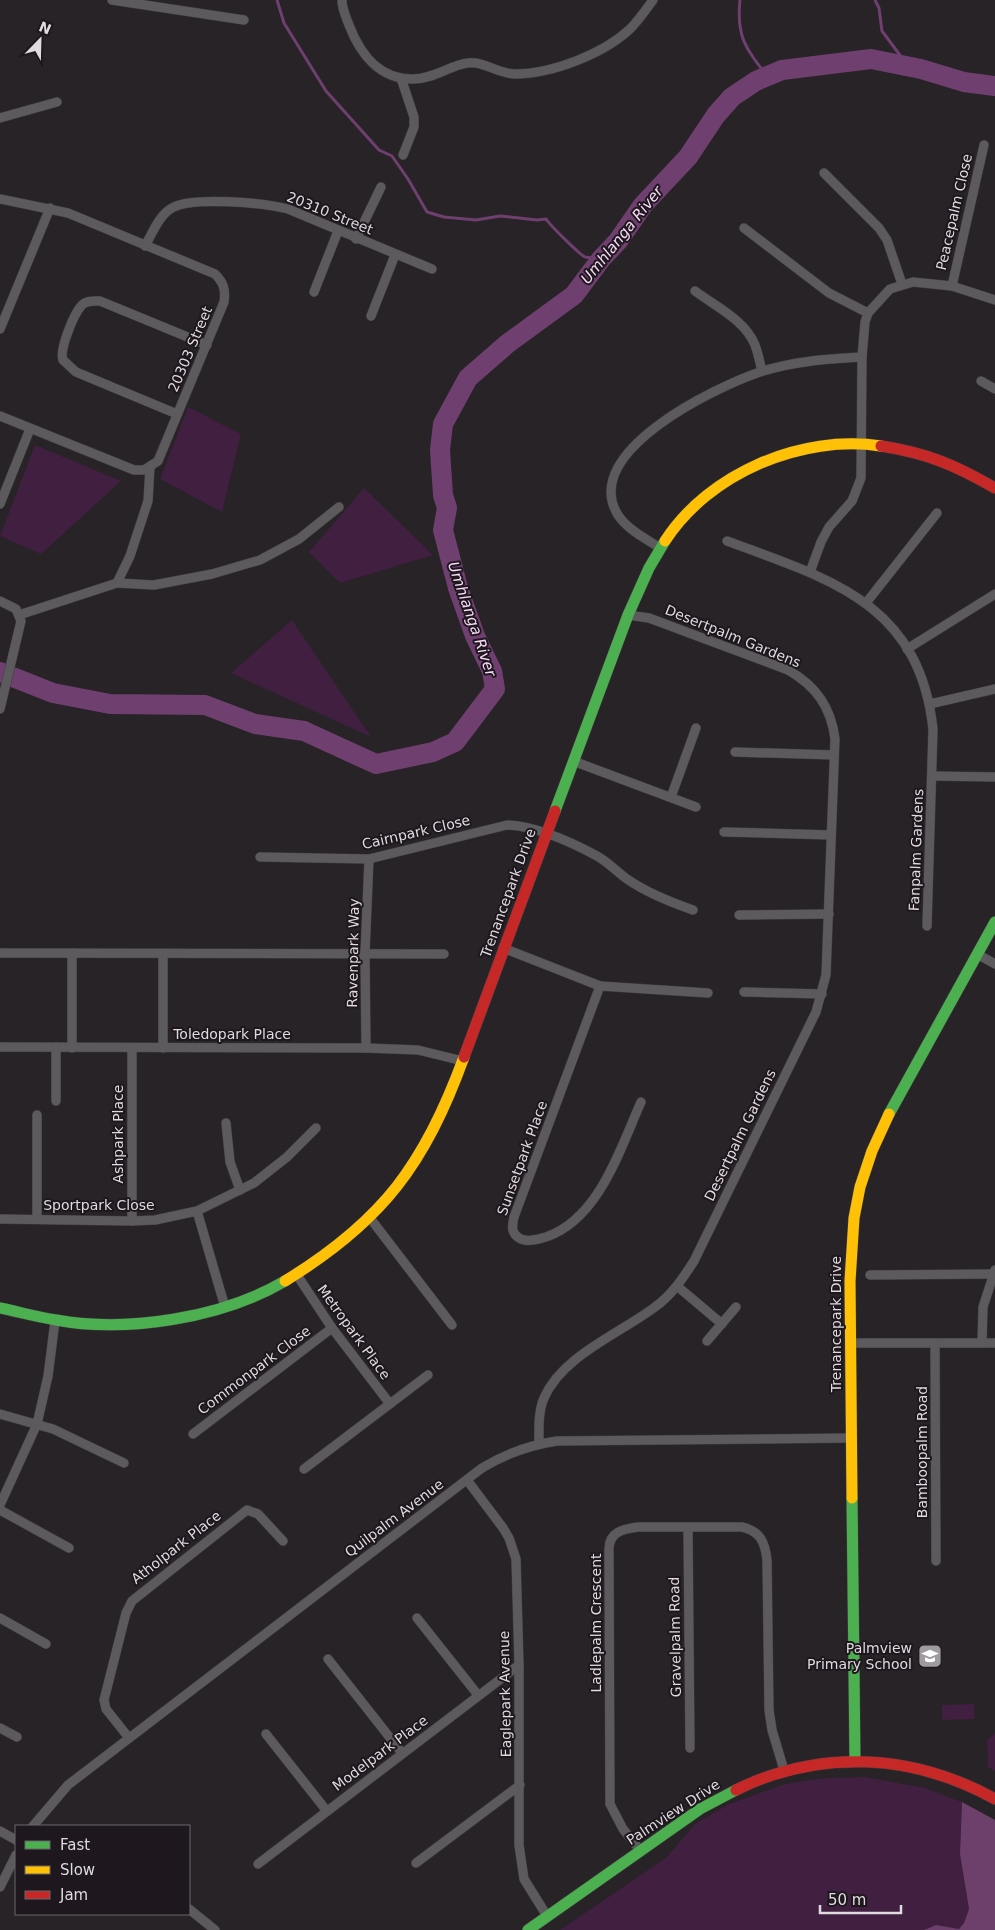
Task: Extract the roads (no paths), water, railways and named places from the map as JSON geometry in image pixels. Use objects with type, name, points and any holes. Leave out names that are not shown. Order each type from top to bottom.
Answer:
[{"type":"street","points":[[112,0],[161,4],[244,20]]},
{"type":"street","points":[[342,0],[346,18],[363,55],[380,70],[401,78],[436,76],[467,63],[492,67],[513,74],[553,69],[614,41],[631,28],[653,0]]},
{"type":"street","points":[[401,78],[414,117],[414,127],[403,155]]},
{"type":"street","points":[[0,118],[56,102]]},
{"type":"street","name":"Peacepalm Close","points":[[952,286],[984,145]]},
{"type":"street","points":[[824,173],[879,228],[887,240],[902,284]]},
{"type":"street","points":[[356,239],[381,187]]},
{"type":"street","name":"20303 Street","points":[[0,199],[50,208],[215,274],[221,280],[226,294],[224,302],[158,461],[150,467]]},
{"type":"street","name":"20310 Street","points":[[145,246],[167,211],[173,207],[200,203],[264,203],[288,209],[356,239],[432,269]]},
{"type":"street","points":[[0,329],[50,208]]},
{"type":"street","points":[[744,228],[829,293],[868,313]]},
{"type":"street","points":[[314,292],[338,231]]},
{"type":"street","points":[[371,316],[395,255]]},
{"type":"street","points":[[810,572],[821,542],[829,528],[858,492],[861,478],[862,357],[865,322],[868,313],[890,289],[902,284],[925,282],[952,286],[995,300]]},
{"type":"street","points":[[695,291],[739,322],[755,345],[762,371]]},
{"type":"street","points":[[178,414],[76,372],[63,360],[62,348],[79,309],[91,300],[100,301],[207,345]]},
{"type":"street","points":[[660,548],[627,526],[614,505],[612,480],[620,463],[646,436],[693,402],[762,371],[813,360],[862,357]]},
{"type":"street","points":[[981,381],[995,389]]},
{"type":"street","points":[[0,416],[134,470],[144,470],[150,467],[148,501],[130,556],[117,583]]},
{"type":"street","points":[[0,504],[30,429]]},
{"type":"street","name":"Trenancepark Drive","points":[[0,1308],[55,1321],[108,1325],[152,1323],[226,1307],[297,1275],[332,1252],[370,1218],[396,1189],[419,1156],[442,1114],[628,615],[660,548],[688,511],[716,488],[744,471],[795,451],[861,442],[901,446],[925,453],[964,469],[995,488]]},
{"type":"street","points":[[19,615],[117,583],[154,584],[212,574],[260,560],[299,539],[339,506]]},
{"type":"street","points":[[866,603],[937,513]]},
{"type":"street","name":"Fanpalm Gardens","points":[[727,541],[810,572],[838,585],[866,603],[882,617],[907,649],[920,674],[930,704],[934,745],[926,926]]},
{"type":"street","points":[[907,649],[995,594]]},
{"type":"street","points":[[0,601],[9,604],[19,615],[19,629],[0,709]]},
{"type":"street","name":"Desertpalm Gardens","points":[[539,1444],[540,1410],[544,1399],[561,1372],[656,1307],[677,1286],[694,1261],[816,1012],[822,994],[828,952],[835,739],[830,713],[817,691],[800,676],[777,665],[649,618],[628,615]]},
{"type":"street","points":[[930,704],[995,689]]},
{"type":"street","points":[[671,797],[696,728]]},
{"type":"street","points":[[735,752],[834,755]]},
{"type":"street","points":[[573,761],[696,807]]},
{"type":"street","name":"Fanpalm Gardens","points":[[932,776],[995,777]]},
{"type":"street","name":"Cairnpark Close","points":[[260,857],[369,859],[507,825],[517,825],[545,834],[598,856],[627,880],[661,899],[693,910]]},
{"type":"street","points":[[724,832],[831,835]]},
{"type":"street","name":"Ravenpark Way","points":[[366,1048],[365,953],[369,859]]},
{"type":"street","points":[[739,914],[829,914]]},
{"type":"street","name":"Trenancepark Drive","points":[[855,1760],[851,1438],[852,1234],[860,1187],[872,1151],[895,1100],[995,922]]},
{"type":"street","points":[[504,948],[600,986],[708,993]]},
{"type":"street","points":[[0,953],[444,954]]},
{"type":"street","points":[[72,953],[72,1048]]},
{"type":"street","points":[[163,954],[163,1048]]},
{"type":"street","points":[[977,954],[995,964]]},
{"type":"street","name":"Sunsetpark Place","points":[[600,986],[514,1218],[512,1226],[515,1234],[523,1240],[539,1239],[552,1235],[582,1213],[603,1183],[641,1102]]},
{"type":"street","points":[[744,992],[822,994]]},
{"type":"street","name":"Toledopark Place","points":[[0,1047],[366,1048],[418,1050],[463,1061]]},
{"type":"street","points":[[56,1048],[56,1101]]},
{"type":"street","name":"Ashpark Place","points":[[132,1048],[132,1220]]},
{"type":"street","points":[[37,1115],[37,1219]]},
{"type":"street","points":[[226,1123],[230,1162],[240,1190]]},
{"type":"street","name":"Sportpark Close","points":[[0,1219],[155,1220],[197,1212],[254,1183],[270,1172],[316,1128]]},
{"type":"street","points":[[197,1212],[226,1307]]},
{"type":"street","points":[[370,1218],[452,1325]]},
{"type":"street","points":[[870,1276],[994,1272],[983,1307],[982,1342]]},
{"type":"street","name":"Metropark Place","points":[[297,1275],[332,1328],[390,1404]]},
{"type":"street","points":[[677,1286],[722,1324]]},
{"type":"street","points":[[707,1341],[736,1307]]},
{"type":"street","points":[[0,1505],[37,1424],[48,1376],[55,1321]]},
{"type":"street","name":"Commonpark Close","points":[[193,1434],[332,1328]]},
{"type":"street","points":[[851,1343],[995,1342]]},
{"type":"street","name":"Bamboopalm Road","points":[[935,1343],[936,1561]]},
{"type":"street","points":[[304,1469],[428,1375]]},
{"type":"street","points":[[0,1414],[53,1429],[124,1463]]},
{"type":"street","name":"Quilpalm Avenue","points":[[34,1825],[68,1784],[467,1480],[496,1460],[539,1444],[557,1441],[851,1438]]},
{"type":"street","name":"Eaglepark Avenue","points":[[467,1480],[503,1528],[513,1548],[516,1570],[519,1665],[521,1864],[530,1890],[547,1916]]},
{"type":"street","points":[[0,1510],[69,1548]]},
{"type":"street","name":"Atholpark Place","points":[[129,1738],[106,1709],[104,1700],[126,1612],[132,1601],[247,1510],[258,1514],[283,1541]]},
{"type":"street","name":"Gravelpalm Road","points":[[688,1527],[690,1748]]},
{"type":"street","name":"Ladlepalm Crescent","points":[[640,1850],[623,1829],[610,1804],[609,1543],[616,1533],[623,1529],[742,1527],[751,1529],[762,1539],[767,1560],[769,1710],[772,1730],[784,1770]]},
{"type":"street","points":[[0,1618],[46,1644]]},
{"type":"street","points":[[417,1618],[478,1695]]},
{"type":"street","points":[[328,1659],[402,1753]]},
{"type":"street","name":"Modelpark Place","points":[[258,1864],[326,1810],[519,1665]]},
{"type":"street","points":[[0,1728],[17,1738]]},
{"type":"street","points":[[266,1734],[326,1810]]},
{"type":"street","name":"Palmview Drive","points":[[528,1930],[700,1809],[727,1793],[784,1770],[855,1760],[909,1766],[965,1783],[995,1799]]},
{"type":"street","points":[[416,1863],[520,1785]]},
{"type":"street","points":[[0,1831],[15,1839]]},
{"type":"street","points":[[0,1887],[15,1857]]},
{"type":"street","points":[[190,1910],[215,1930]]},
{"type":"waterway","points":[[277,0],[284,23],[326,91],[379,150],[392,156],[427,212],[444,217],[476,220],[500,216],[537,220],[546,219],[582,255],[601,259]]},
{"type":"waterway","points":[[740,0],[740,24],[744,42],[768,77]]},
{"type":"waterway","points":[[875,0],[879,8],[882,31],[908,66]]},
{"type":"waterway","name":"Umhlanga River","points":[[0,672],[53,693],[110,704],[205,705],[255,724],[304,731],[376,764],[433,752],[455,742],[495,689],[492,671],[475,636],[458,588],[443,530],[447,508],[443,495],[440,450],[443,424],[468,378],[507,344],[574,295],[601,259],[618,241],[643,205],[688,157],[716,115],[732,97],[756,81],[782,70],[871,59],[921,69],[964,82],[995,86]]},
{"type":"place","name":"Palmview Primary School","points":[[930,1656]]}]
